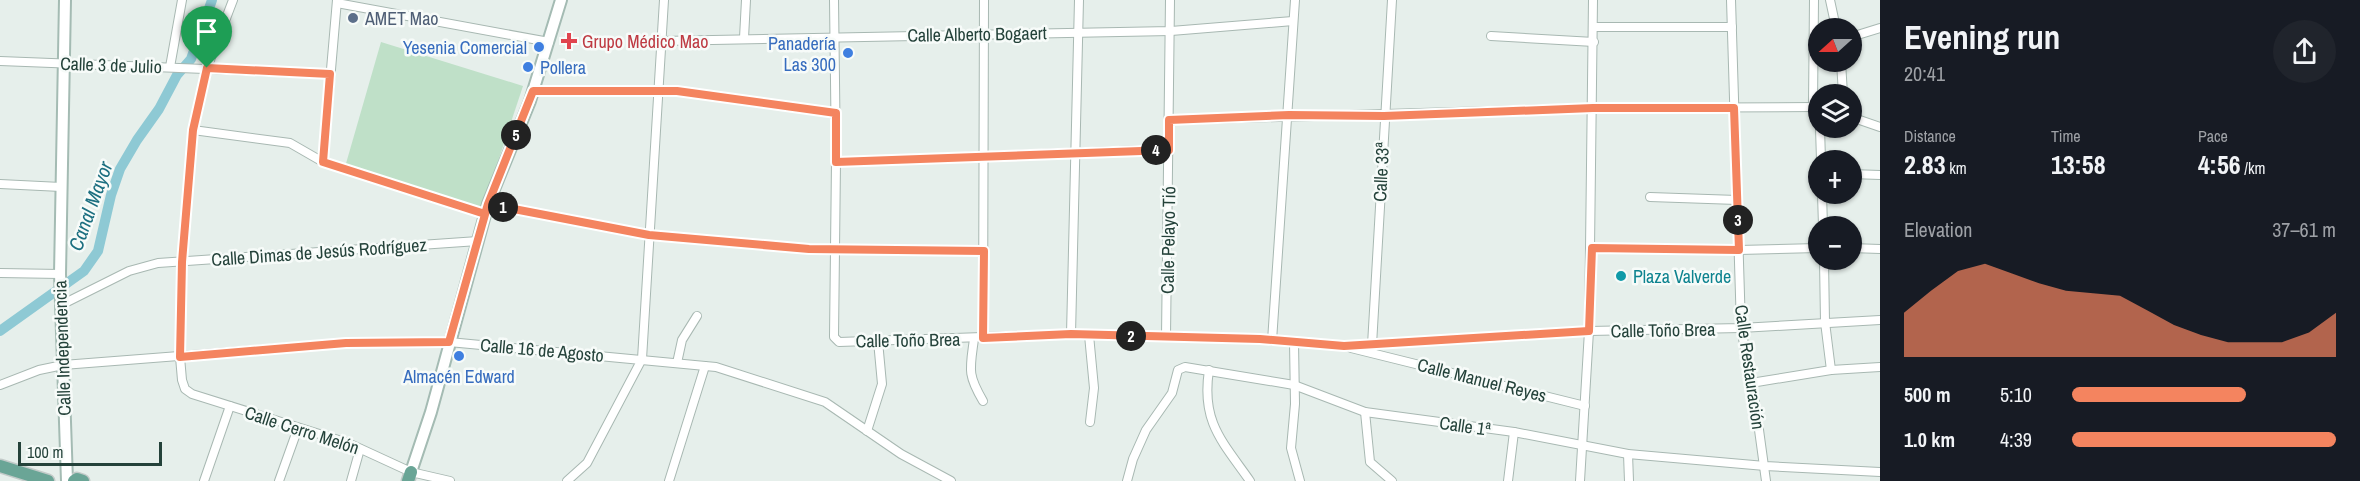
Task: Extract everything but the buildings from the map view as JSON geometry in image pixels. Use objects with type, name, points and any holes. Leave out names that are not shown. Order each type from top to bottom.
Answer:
[{"type":"main road","name":"Calle Independencia","points":[[65,0],[60,276],[67,481]]},
{"type":"main road","points":[[409,477],[431,412],[487,209],[533,91],[561,0]]},
{"type":"main road","points":[[0,466],[48,481]]},
{"type":"main road","points":[[75,481],[77,479],[83,481]]},
{"type":"street","points":[[172,68],[182,0]]},
{"type":"street","points":[[180,357],[182,262],[193,130],[207,68],[223,31],[232,0]]},
{"type":"street","points":[[567,481],[587,463],[642,359],[664,0]]},
{"type":"street","points":[[744,38],[746,0]]},
{"type":"street","points":[[834,0],[835,249]]},
{"type":"street","points":[[983,338],[984,0]]},
{"type":"street","points":[[1071,334],[1079,0]]},
{"type":"street","name":"Calle Pelayo Tió","points":[[1166,337],[1170,0]]},
{"type":"street","points":[[1272,341],[1289,115],[1294,0]]},
{"type":"street","name":"Calle 33ª","points":[[1372,345],[1392,0]]},
{"type":"street","points":[[1580,481],[1592,248],[1593,0]]},
{"type":"street","name":"Calle Restauración","points":[[1731,0],[1741,328],[1766,481]]},
{"type":"street","points":[[1814,0],[1816,84]]},
{"type":"street","points":[[1830,0],[1834,18]]},
{"type":"street","points":[[323,162],[337,1],[549,42]]},
{"type":"street","name":"Calle Alberto Bogaert","points":[[661,41],[1171,31],[1293,21]]},
{"type":"street","points":[[1594,27],[1732,27]]},
{"type":"street","points":[[1862,34],[1880,28]]},
{"type":"street","points":[[1491,36],[1594,42]]},
{"type":"street","name":"Calle 3 de Julio","points":[[0,61],[330,74]]},
{"type":"street","points":[[533,91],[677,91],[836,113]]},
{"type":"street","points":[[1169,120],[1289,115],[1384,116],[1593,108],[1808,106]]},
{"type":"street","points":[[1862,121],[1880,127]]},
{"type":"street","points":[[193,130],[290,143],[323,162],[487,209],[649,235],[809,249],[984,251]]},
{"type":"street","points":[[836,162],[1169,150]]},
{"type":"street","points":[[1862,174],[1880,175]]},
{"type":"street","points":[[0,184],[62,187]]},
{"type":"street","points":[[1650,196],[1737,200]]},
{"type":"street","name":"Calle Dimas de Jesús Rodríguez","points":[[61,302],[129,271],[158,263],[478,241]]},
{"type":"street","points":[[1592,248],[1739,250],[1808,248]]},
{"type":"street","points":[[1862,248],[1880,249]]},
{"type":"street","name":"Calle Toño Brea","points":[[835,249],[834,337],[839,342],[1071,334],[1272,341],[1344,346],[1589,331],[1741,328],[1880,320]]},
{"type":"street","points":[[1824,270],[1825,322],[1831,370]]},
{"type":"street","points":[[0,273],[60,276]]},
{"type":"street","points":[[677,363],[682,339],[697,316]]},
{"type":"street","points":[[1089,335],[1094,388],[1090,422]]},
{"type":"street","points":[[974,339],[970,368],[971,381],[983,401]]},
{"type":"street","name":"Calle 16 de Agosto","points":[[0,384],[39,370],[63,365],[346,343],[449,342],[642,359],[716,367],[825,402],[901,454],[951,481]]},
{"type":"street","points":[[867,431],[882,384],[878,342]]},
{"type":"street","points":[[1294,342],[1295,404],[1291,448],[1300,481]]},
{"type":"street","name":"Calle Manuel Reyes","points":[[1344,346],[1585,406]]},
{"type":"street","name":"Calle Cerro Melón","points":[[180,357],[182,380],[185,389],[192,394],[360,449],[409,477],[450,481]]},
{"type":"street","points":[[669,481],[705,366]]},
{"type":"street","name":"Calle 1ª","points":[[1127,481],[1133,459],[1146,430],[1172,393],[1180,368],[1185,367],[1294,386],[1365,412],[1514,432],[1628,454],[1765,466],[1880,472]]},
{"type":"street","points":[[1751,383],[1831,370],[1880,367]]},
{"type":"street","points":[[1209,370],[1206,391],[1212,423],[1250,481]]},
{"type":"street","points":[[204,481],[230,406]]},
{"type":"street","points":[[1365,412],[1370,462],[1392,481]]},
{"type":"street","points":[[279,481],[298,428]]},
{"type":"street","points":[[1508,481],[1514,432]]},
{"type":"street","points":[[351,481],[360,449]]},
{"type":"street","points":[[1628,454],[1629,481]]},
{"type":"green space","points":[[381,42],[523,86],[482,210],[345,167]]},
{"type":"waterway","name":"Canal Mayor","points":[[0,331],[84,271],[98,251],[111,195],[120,169],[159,109],[177,75],[191,59],[212,0]]},
{"type":"place","name":"AMET Mao","points":[[353,18]]},
{"type":"place","name":"Grupo Médico Mao","points":[[569,41]]},
{"type":"place","name":"Yesenia Comercial","points":[[539,47]]},
{"type":"place","name":"Panadería Las 300","points":[[848,53]]},
{"type":"place","name":"Pollera","points":[[528,67]]},
{"type":"place","name":"Plaza Valverde","points":[[1621,276]]},
{"type":"place","name":"Almacén Edward","points":[[459,356]]},
{"type":"route","points":[[207,68],[193,130],[182,262],[180,357],[346,343],[449,342],[488,204],[649,235],[809,249],[984,251],[983,338],[1071,334],[1260,339],[1344,346],[1589,331],[1592,248],[1739,250],[1734,108],[1593,108],[1384,116],[1289,115],[1169,120],[1169,150],[836,162],[836,113],[677,91],[533,91],[530,101],[488,204],[485,214],[323,162],[330,74],[207,68]]}]
